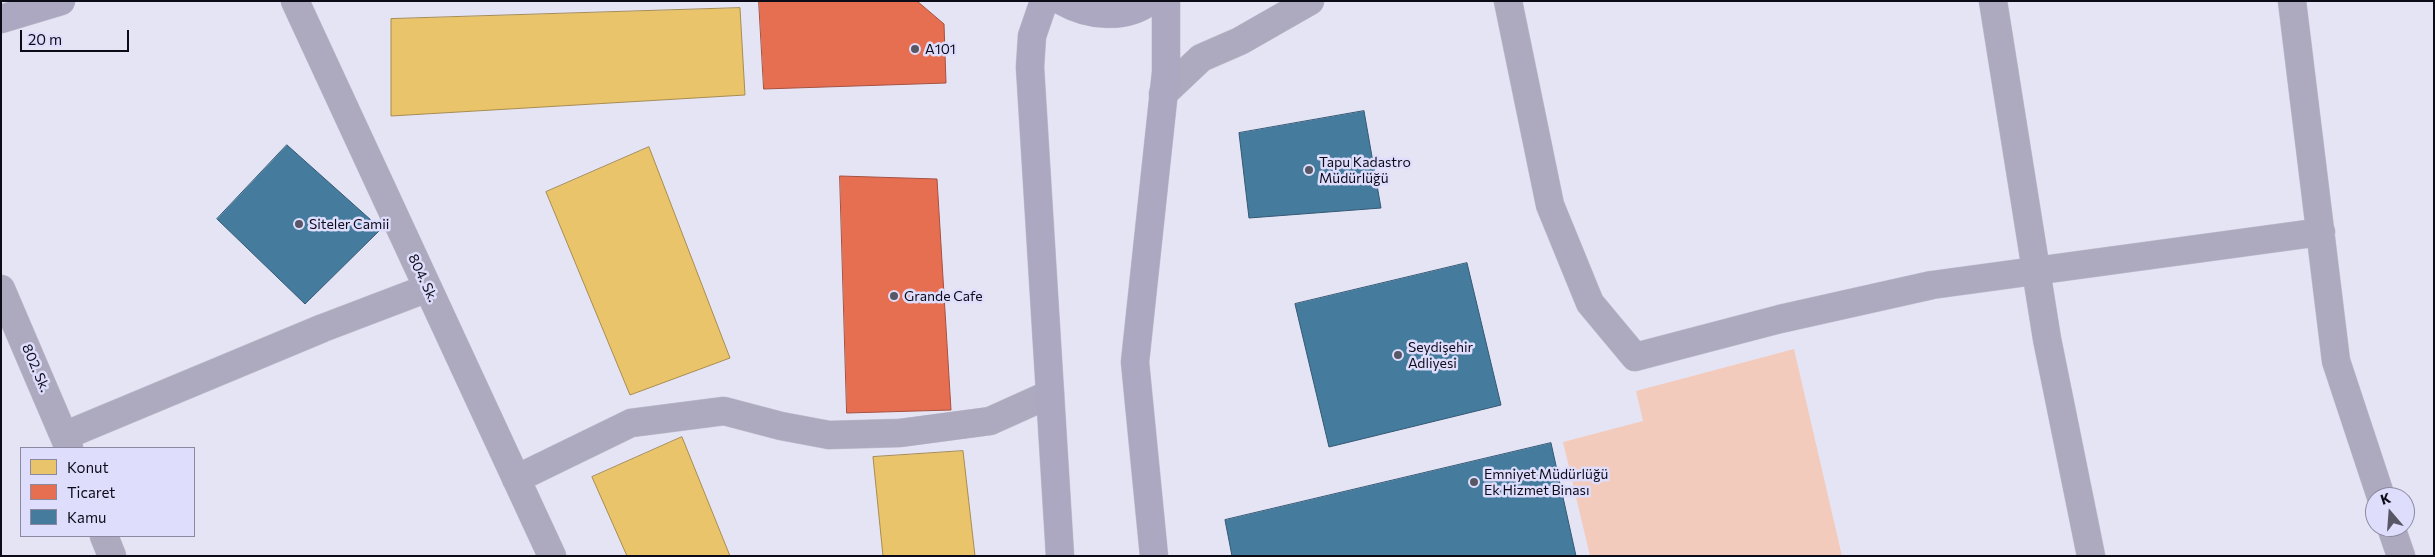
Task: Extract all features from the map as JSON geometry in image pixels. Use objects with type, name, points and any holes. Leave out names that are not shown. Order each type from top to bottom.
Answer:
[{"type":"main road","points":[[1,19],[60,1]]},
{"type":"main road","points":[[1044,1],[1032,36],[1030,67],[1060,556]]},
{"type":"main road","points":[[1062,1],[1076,9],[1100,14],[1124,13],[1150,1]]},
{"type":"main road","points":[[1154,556],[1135,362],[1166,72],[1166,1]]},
{"type":"street","name":"804. Sk.","points":[[295,1],[552,556]]},
{"type":"street","points":[[1163,94],[1201,58],[1240,41],[1310,1]]},
{"type":"street","points":[[1508,1],[1550,205],[1590,303],[1635,357],[1780,318],[1932,285],[2322,232]]},
{"type":"street","points":[[1993,1],[2036,271],[2091,556]]},
{"type":"street","points":[[2292,1],[2322,232],[2336,361],[2378,487]]},
{"type":"street","points":[[66,442],[323,328],[428,288]]},
{"type":"street","name":"802. Sk.","points":[[1,289],[66,442]]},
{"type":"street","points":[[516,478],[631,424],[724,411],[780,426],[830,436],[900,433],[990,421],[1050,394]]},
{"type":"street","points":[[104,537],[112,556]]},
{"type":"street","points":[[2394,537],[2401,556]]},
{"type":"shaded area","points":[[1794,349],[1842,556],[1590,556],[1563,442],[1643,421],[1636,391]]},
{"type":"building: Konut","points":[[740,8],[745,95],[391,116],[391,19]]},
{"type":"building: Konut","points":[[649,147],[730,358],[630,395],[546,192]]},
{"type":"building: Konut","points":[[682,437],[730,556],[627,556],[592,477]]},
{"type":"building: Konut","points":[[963,451],[975,556],[883,556],[873,457]]},
{"type":"building: Ticaret","points":[[759,1],[917,1],[944,24],[946,83],[764,89]]},
{"type":"building: Ticaret","points":[[840,176],[937,179],[951,410],[847,413]]},
{"type":"building: Kamu","name":"Tapu Kadastro Müdürlüğü","points":[[1364,111],[1381,208],[1249,218],[1239,133]]},
{"type":"building: Kamu","name":"Siteler Camii","points":[[287,145],[381,229],[305,304],[217,219]]},
{"type":"building: Kamu","name":"Seydişehir Adliyesi","points":[[1467,263],[1501,405],[1329,447],[1295,304]]},
{"type":"building: Kamu","name":"Emniyet Müdürlüğü Ek Hizmet Binası","points":[[1551,443],[1576,556],[1232,556],[1225,520]]},
{"type":"place","name":"A101","points":[[915,49]]},
{"type":"place","name":"Tapu Kadastro Müdürlüğü","points":[[1309,170]]},
{"type":"place","name":"Siteler Camii","points":[[299,224]]},
{"type":"place","name":"Grande Cafe","points":[[894,296]]},
{"type":"place","name":"Seydişehir Adliyesi","points":[[1398,355]]},
{"type":"place","name":"Emniyet Müdürlüğü Ek Hizmet Binası","points":[[1474,482]]}]
